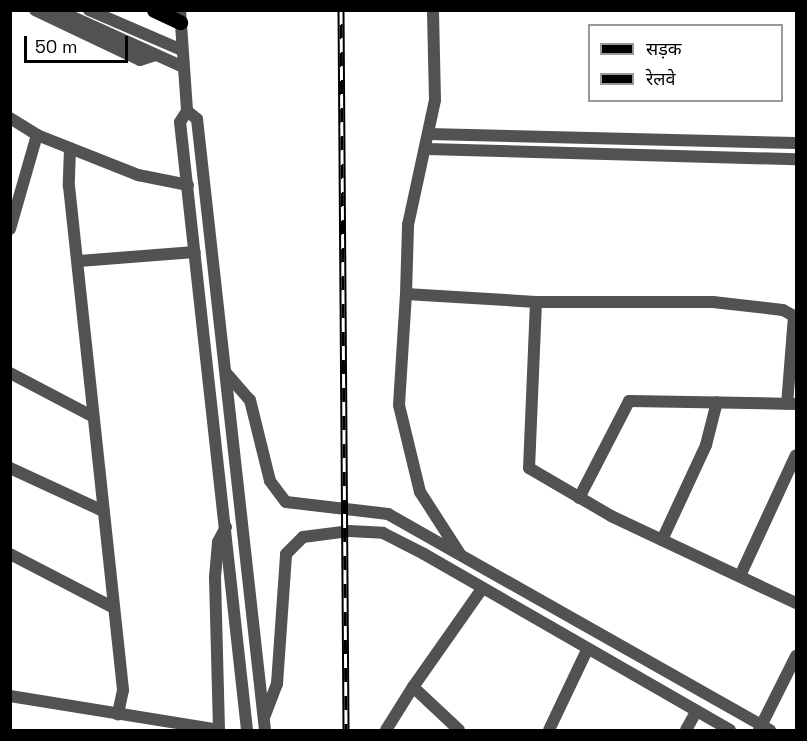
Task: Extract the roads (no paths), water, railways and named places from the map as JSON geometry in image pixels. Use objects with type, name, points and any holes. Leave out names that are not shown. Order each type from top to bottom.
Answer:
[{"type":"main road","points":[[154,10],[180,16]]},
{"type":"street","points":[[35,10],[140,60],[155,55]]},
{"type":"street","points":[[57,10],[183,67]]},
{"type":"street","points":[[89,10],[182,50]]},
{"type":"street","points":[[433,10],[435,100],[408,225],[399,405],[420,492],[460,554]]},
{"type":"street","points":[[180,16],[188,111],[197,119],[265,730]]},
{"type":"street","points":[[188,111],[180,122],[247,730]]},
{"type":"street","points":[[10,118],[37,135],[138,175],[188,185]]},
{"type":"street","points":[[429,134],[796,143]]},
{"type":"street","points":[[10,230],[37,135]]},
{"type":"street","points":[[70,148],[69,186],[79,261],[92,416],[123,690],[118,714]]},
{"type":"street","points":[[426,149],[796,159]]},
{"type":"street","points":[[79,261],[195,252]]},
{"type":"street","points":[[406,294],[536,302],[713,302],[783,310],[794,316],[792,404],[629,401],[579,498]]},
{"type":"street","points":[[536,302],[529,468],[579,498],[662,540],[796,603]]},
{"type":"street","points":[[10,373],[92,416]]},
{"type":"street","points":[[227,374],[250,400],[276,493],[304,507],[388,514],[460,554],[592,634],[764,729],[796,656]]},
{"type":"street","points":[[662,540],[706,445],[717,402]]},
{"type":"street","points":[[740,576],[796,455]]},
{"type":"street","points":[[10,468],[103,511]]},
{"type":"street","points":[[10,696],[219,730],[215,577],[218,542],[226,527]]},
{"type":"street","points":[[265,715],[277,684],[281,573],[292,543],[303,537],[382,533],[482,589],[586,652],[730,730]]},
{"type":"street","points":[[10,554],[114,608]]},
{"type":"street","points":[[386,730],[413,687],[482,589]]},
{"type":"street","points":[[549,730],[586,652]]},
{"type":"street","points":[[413,687],[459,730]]},
{"type":"street","points":[[686,730],[696,712]]},
{"type":"railway","points":[[341,10],[346,730]]}]
